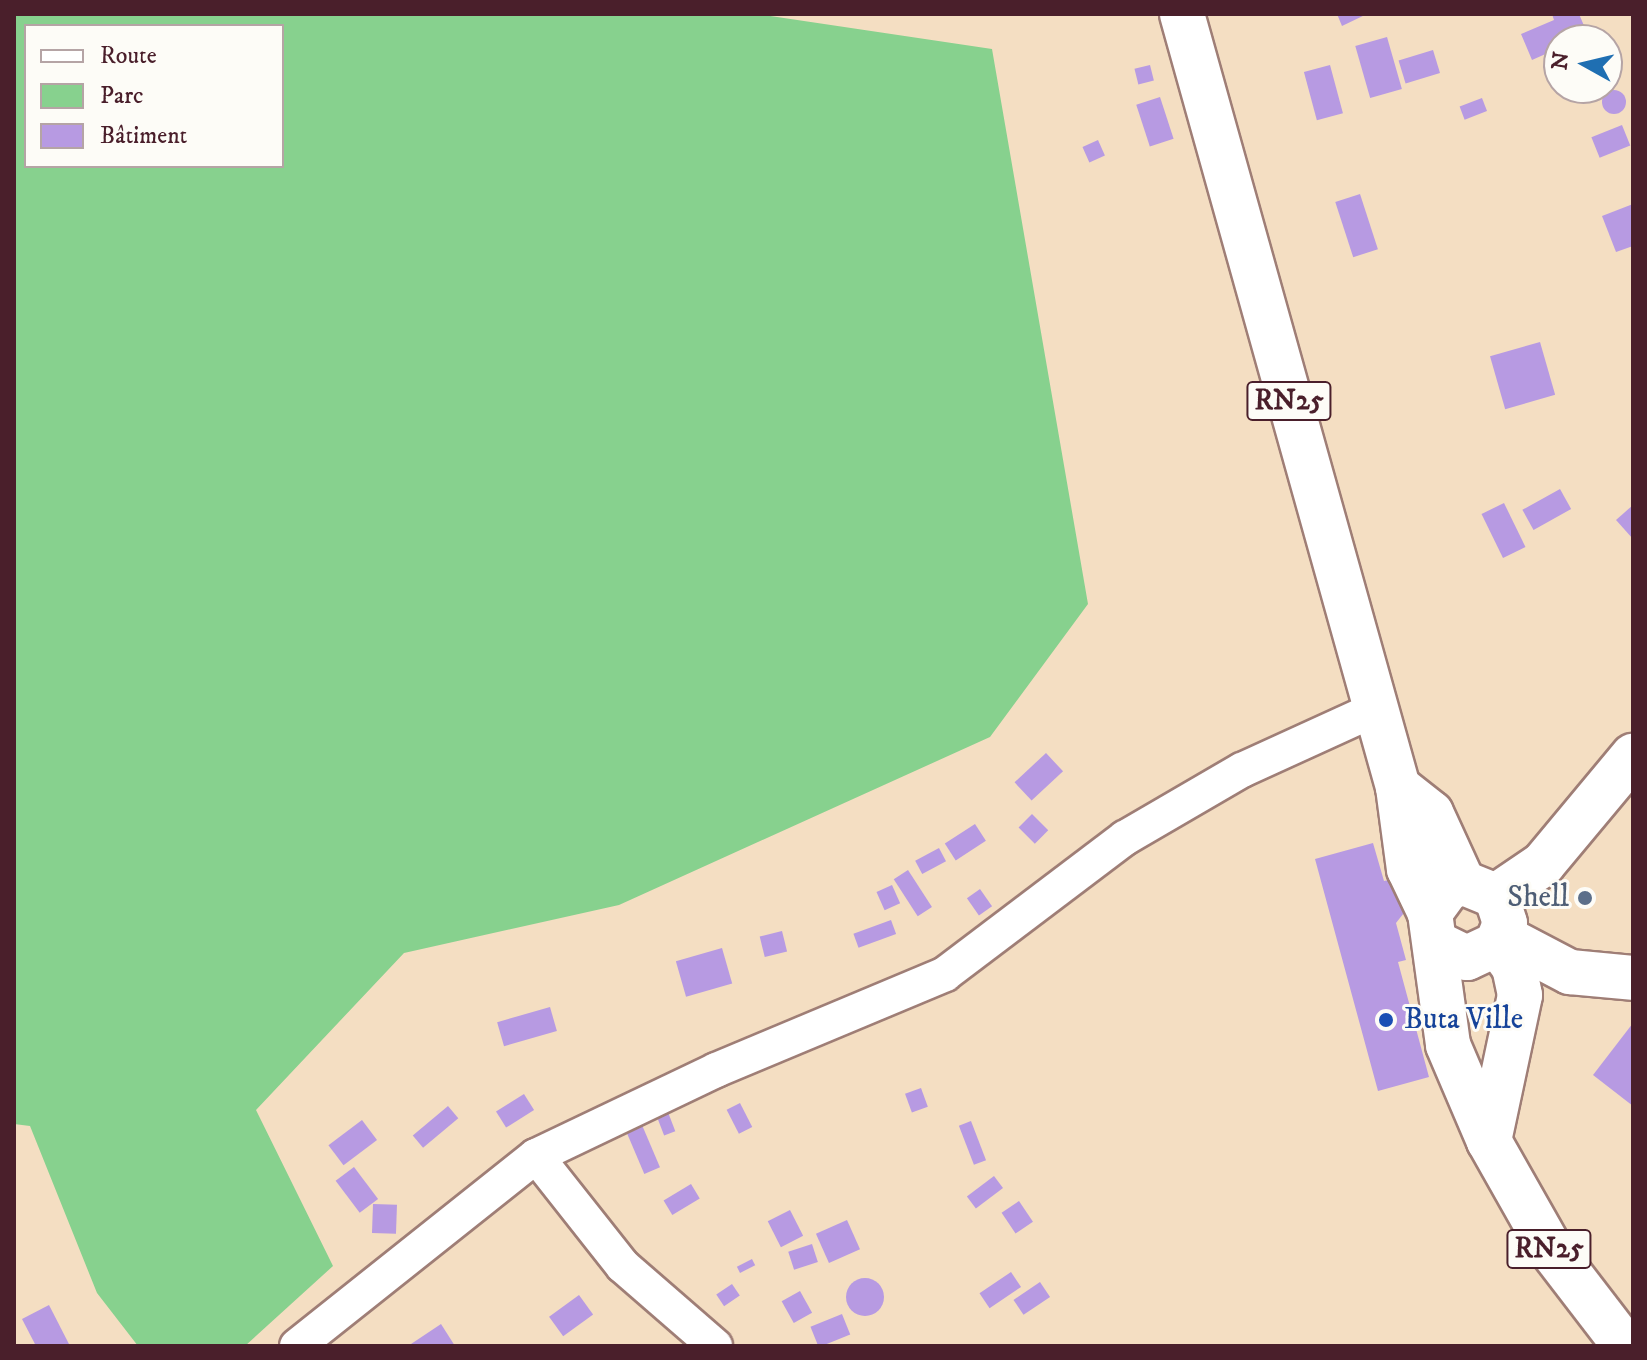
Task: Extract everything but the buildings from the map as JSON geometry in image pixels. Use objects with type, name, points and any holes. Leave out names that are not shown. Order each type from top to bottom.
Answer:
[{"type":"main road","name":"RN25","points":[[1182,14],[1398,787],[1398,830],[1434,929],[1448,1045],[1489,1141],[1549,1247],[1625,1346]]},
{"type":"main road","points":[[1633,756],[1543,864],[1489,915],[1467,958],[1434,929],[1448,888],[1489,915],[1570,972],[1633,978]]},
{"type":"main road","points":[[1398,787],[1431,813],[1489,915],[1514,967],[1520,995],[1489,1141]]},
{"type":"street","points":[[297,1346],[536,1156],[716,1070],[945,974],[1125,838],[1242,770],[1376,709]]},
{"type":"street","points":[[536,1156],[623,1266],[715,1346]]},
{"type":"green space","points":[[14,14],[757,14],[992,49],[1088,604],[990,737],[619,905],[404,953],[256,1110],[333,1266],[245,1346],[138,1346],[97,1293],[30,1126],[14,1124]]},
{"type":"place","name":"Shell","points":[[1585,898]]},
{"type":"place","name":"Buta Ville","points":[[1386,1020]]}]
